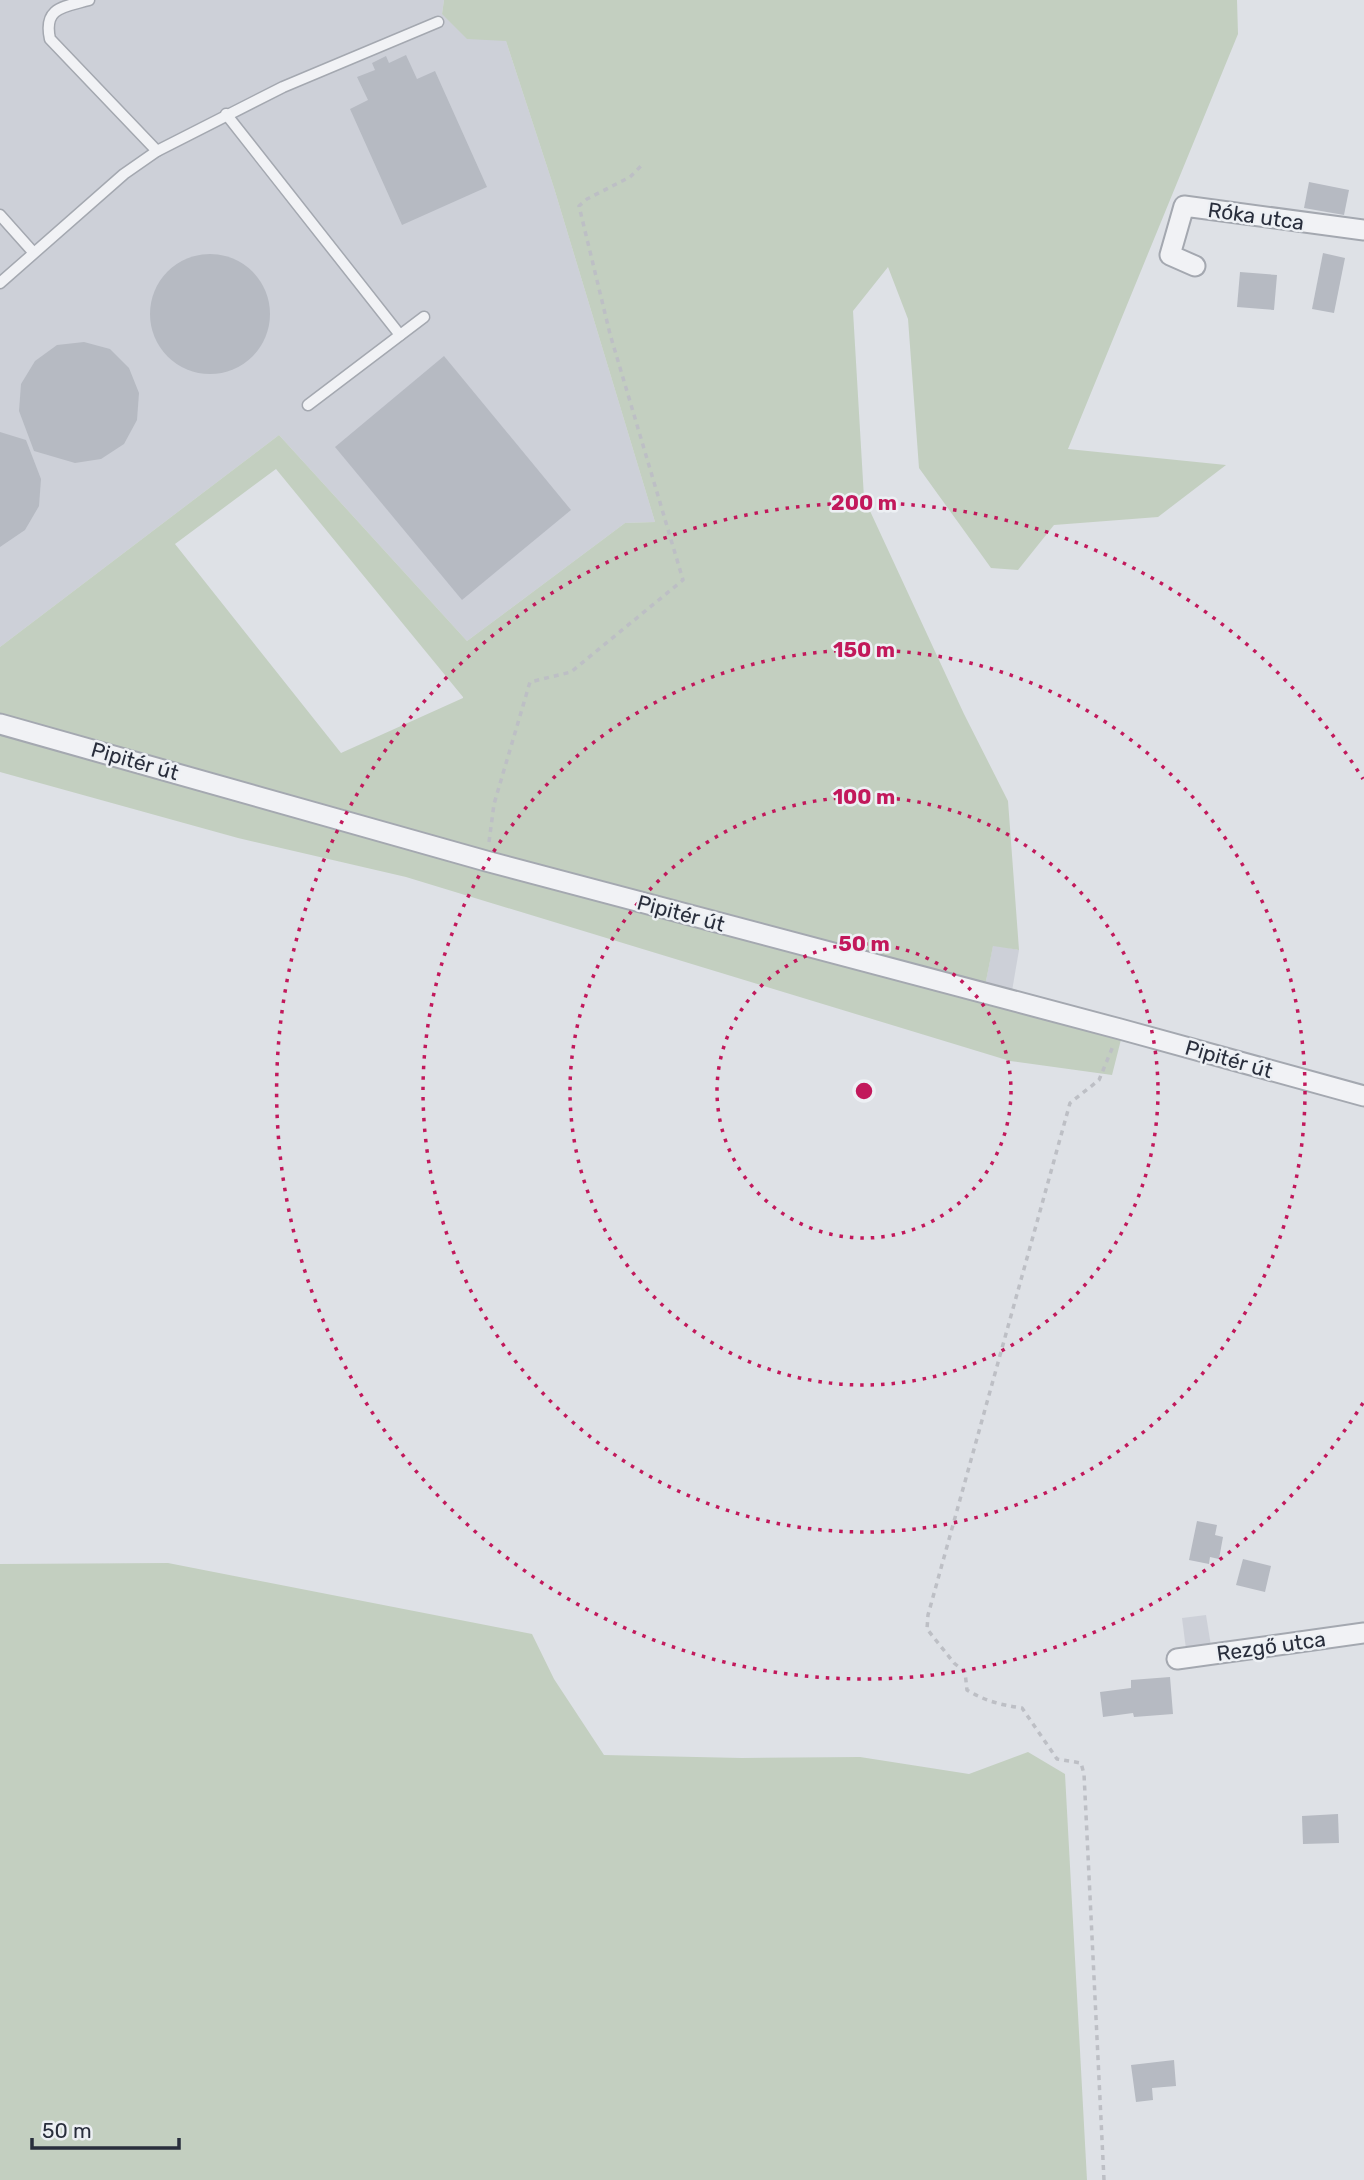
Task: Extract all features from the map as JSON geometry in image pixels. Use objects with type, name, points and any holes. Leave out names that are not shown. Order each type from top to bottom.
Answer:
[{"type":"street","name":"Róka utca","points":[[1195,266],[1170,255],[1184,206],[1364,230]]},
{"type":"street","name":"Pipitér út","points":[[0,724],[486,861],[1364,1096]]},
{"type":"street","name":"Rezgő utca","points":[[1177,1659],[1364,1633]]},
{"type":"lane","points":[[89,0],[52,13],[48,29],[50,40],[157,151]]},
{"type":"lane","points":[[0,283],[124,174],[157,151],[226,114],[347,59],[438,22]]},
{"type":"lane","points":[[226,114],[400,335]]},
{"type":"lane","points":[[0,215],[33,252]]},
{"type":"lane","points":[[308,405],[424,317]]},
{"type":"path","points":[[486,861],[494,804],[530,682],[571,672],[683,580],[610,334],[579,206],[587,199],[630,177],[644,163]]},
{"type":"path","points":[[1104,2180],[1084,1774],[1081,1763],[1057,1759],[1022,1708],[996,1704],[967,1690],[965,1672],[954,1663],[927,1629],[939,1575],[1070,1103],[1099,1080],[1120,1029]]},
{"type":"shaded area","points":[[0,0],[444,0],[442,14],[506,41],[554,188],[655,522],[625,523],[467,641],[279,435],[0,647]]},
{"type":"shaded area","points":[[993,945],[1019,950],[1012,991],[985,986]]},
{"type":"shaded area","points":[[1206,1615],[1211,1646],[1186,1649],[1182,1618]]},
{"type":"green space","points":[[444,0],[1237,0],[1238,34],[1068,449],[1226,465],[1158,517],[1054,525],[1018,570],[991,568],[919,468],[908,319],[888,267],[853,311],[864,498],[964,714],[1008,801],[1019,950],[993,946],[985,986],[1126,1020],[1112,1075],[1010,1061],[406,877],[238,838],[0,772],[0,647],[279,435],[467,641],[625,523],[655,522],[554,188],[506,41],[467,39],[442,14]],"holes":[[[276,469],[463,697],[341,753],[175,544]]]},
{"type":"green space","points":[[168,1563],[532,1634],[554,1679],[604,1755],[860,1757],[969,1774],[1028,1752],[1065,1774],[1087,2180],[0,2180],[0,1564]]},
{"type":"building","points":[[406,55],[417,79],[435,71],[487,187],[402,225],[350,109],[368,100],[357,77],[375,70],[372,63],[386,56],[389,63]]},
{"type":"building","points":[[1309,182],[1349,190],[1344,215],[1304,208]]},
{"type":"building","points":[[1323,253],[1345,258],[1334,313],[1312,309]]},
{"type":"building","points":[[210,254],[233,259],[252,272],[265,291],[270,314],[265,337],[252,356],[233,369],[210,374],[187,369],[168,356],[155,337],[150,314],[155,291],[168,272],[187,259]]},
{"type":"building","points":[[1240,272],[1277,275],[1274,310],[1237,307]]},
{"type":"building","points":[[84,342],[110,349],[129,368],[139,393],[137,420],[124,444],[101,459],[75,463],[34,451],[19,411],[21,384],[35,361],[57,345]]},
{"type":"building","points":[[444,356],[571,510],[462,600],[335,447]]},
{"type":"building","points":[[0,432],[26,440],[41,479],[39,506],[25,530],[0,547]]},
{"type":"building","points":[[1197,1521],[1217,1525],[1215,1535],[1223,1537],[1219,1559],[1210,1557],[1209,1564],[1189,1560]]},
{"type":"building","points":[[1243,1559],[1271,1566],[1265,1592],[1236,1585]]},
{"type":"building","points":[[1170,1677],[1173,1714],[1134,1717],[1133,1713],[1103,1717],[1100,1692],[1131,1688],[1131,1680]]},
{"type":"building","points":[[1338,1814],[1339,1843],[1303,1844],[1302,1816]]},
{"type":"building","points":[[1174,2060],[1176,2086],[1152,2088],[1153,2100],[1136,2102],[1131,2065]]}]
